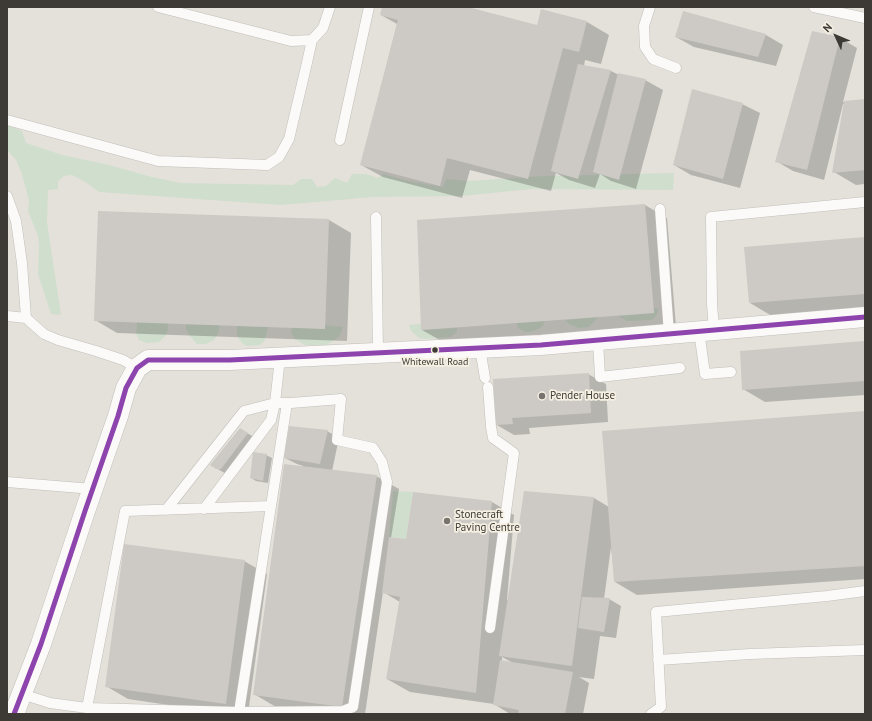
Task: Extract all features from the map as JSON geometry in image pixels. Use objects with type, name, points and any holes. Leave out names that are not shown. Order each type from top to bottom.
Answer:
[{"type":"street","points":[[14,714],[41,644],[118,416],[126,388],[137,368],[148,360],[230,360],[541,345],[865,318]]},
{"type":"lane","points":[[158,7],[291,41],[312,40]]},
{"type":"lane","points":[[7,120],[158,161],[267,165],[279,157],[289,139],[312,40],[323,28],[330,7]]},
{"type":"lane","points":[[340,140],[369,7]]},
{"type":"lane","points":[[650,7],[644,26],[645,47],[653,59],[676,68]]},
{"type":"lane","points":[[814,7],[865,18]]},
{"type":"lane","points":[[7,196],[16,221],[22,263],[26,318]]},
{"type":"lane","points":[[732,372],[705,374],[707,331],[712,304],[711,217],[865,202]]},
{"type":"lane","points":[[660,209],[669,334]]},
{"type":"lane","points":[[376,217],[378,353]]},
{"type":"lane","points":[[7,316],[26,318],[44,334],[58,340],[116,358],[137,368]]},
{"type":"lane","points":[[598,340],[600,377],[680,368]]},
{"type":"lane","points":[[480,348],[493,438],[514,453],[490,628]]},
{"type":"lane","points":[[204,509],[271,420],[275,403],[280,358]]},
{"type":"lane","points":[[22,694],[50,703],[87,708],[239,712],[343,711],[353,707],[388,482],[382,462],[373,448],[337,440],[341,399],[275,403],[244,411],[166,510]]},
{"type":"lane","points":[[239,712],[287,403]]},
{"type":"lane","points":[[7,482],[93,489]]},
{"type":"lane","points":[[87,708],[125,511],[271,506]]},
{"type":"lane","points":[[651,714],[661,708],[656,612],[865,591]]},
{"type":"lane","points":[[658,660],[750,654],[865,650]]},
{"type":"green space","points":[[7,125],[22,131],[26,143],[62,155],[181,183],[293,185],[301,179],[312,179],[317,187],[326,186],[335,178],[347,183],[352,174],[366,174],[378,178],[384,174],[404,180],[443,187],[446,179],[469,181],[544,176],[674,173],[673,190],[532,189],[461,196],[373,197],[281,205],[99,192],[87,183],[72,175],[64,176],[58,181],[58,189],[48,190],[47,222],[61,315],[51,314],[38,274],[38,236],[28,211],[29,201],[22,174],[16,160],[7,150]]},
{"type":"green space","points":[[654,308],[659,309],[656,316],[652,320],[627,321],[618,316],[654,313]]},
{"type":"green space","points":[[598,317],[589,327],[579,328],[569,324],[565,320]]},
{"type":"green space","points":[[544,321],[543,326],[531,332],[525,332],[518,328],[517,323]]},
{"type":"green space","points":[[137,322],[168,323],[168,330],[159,342],[147,343],[139,340],[136,333]]},
{"type":"green space","points":[[186,324],[220,325],[218,334],[214,340],[206,344],[197,344],[189,335],[186,329]]},
{"type":"green space","points":[[421,324],[422,330],[457,328],[457,332],[451,337],[419,338],[411,331],[409,325]]},
{"type":"green space","points":[[325,325],[343,327],[339,337],[326,345],[305,345],[295,339],[291,333],[292,327],[325,329]]},
{"type":"green space","points":[[237,326],[268,327],[265,340],[260,345],[247,346],[242,343],[237,336]]},
{"type":"green space","points":[[393,491],[413,492],[406,539],[389,537]]},
{"type":"building","points":[[382,7],[468,7],[537,25],[541,9],[587,21],[579,52],[563,48],[528,179],[447,158],[440,186],[360,165],[398,20],[380,15]]},
{"type":"building","points":[[683,11],[766,34],[758,57],[675,37]]},
{"type":"building","points":[[812,31],[840,37],[807,170],[775,162]]},
{"type":"building","points":[[578,64],[611,70],[578,179],[551,171]]},
{"type":"building","points":[[618,73],[646,79],[619,180],[593,172]]},
{"type":"building","points":[[692,89],[743,103],[723,179],[673,165]]},
{"type":"building","points":[[865,99],[865,170],[832,173],[844,101]]},
{"type":"building","points":[[645,204],[654,313],[421,330],[417,220]]},
{"type":"building","points":[[98,211],[329,219],[325,329],[94,321]]},
{"type":"building","points":[[865,237],[865,294],[749,303],[744,247]]},
{"type":"building","points":[[864,341],[865,381],[742,390],[740,351]]},
{"type":"building","name":"Pender House","points":[[589,373],[591,413],[512,418],[513,424],[496,425],[493,379]]},
{"type":"building","points":[[865,411],[865,566],[614,582],[602,431]]},
{"type":"building","points":[[289,426],[328,430],[320,464],[284,458]]},
{"type":"building","points":[[240,428],[248,433],[221,469],[216,469],[210,465]]},
{"type":"building","points":[[253,452],[267,454],[263,481],[250,478]]},
{"type":"building","points":[[284,464],[377,475],[342,707],[253,695]]},
{"type":"building","points":[[524,491],[594,497],[572,666],[499,656]]},
{"type":"building","points":[[413,492],[492,501],[476,693],[386,679],[400,597],[382,593],[389,537],[406,539]]},
{"type":"building","points":[[124,544],[245,560],[226,704],[105,687]]},
{"type":"building","points":[[582,597],[610,598],[604,632],[578,628]]},
{"type":"building","points":[[500,660],[573,672],[565,714],[518,714],[519,710],[493,705]]},
{"type":"transit line","points":[[14,714],[41,644],[118,416],[126,388],[137,368],[148,360],[230,360],[541,345],[865,317]]},
{"type":"place","name":"Whitewall Road","points":[[435,350]]},
{"type":"place","name":"Pender House","points":[[542,396]]},
{"type":"place","name":"Stonecraft Paving Centre","points":[[447,521]]}]
